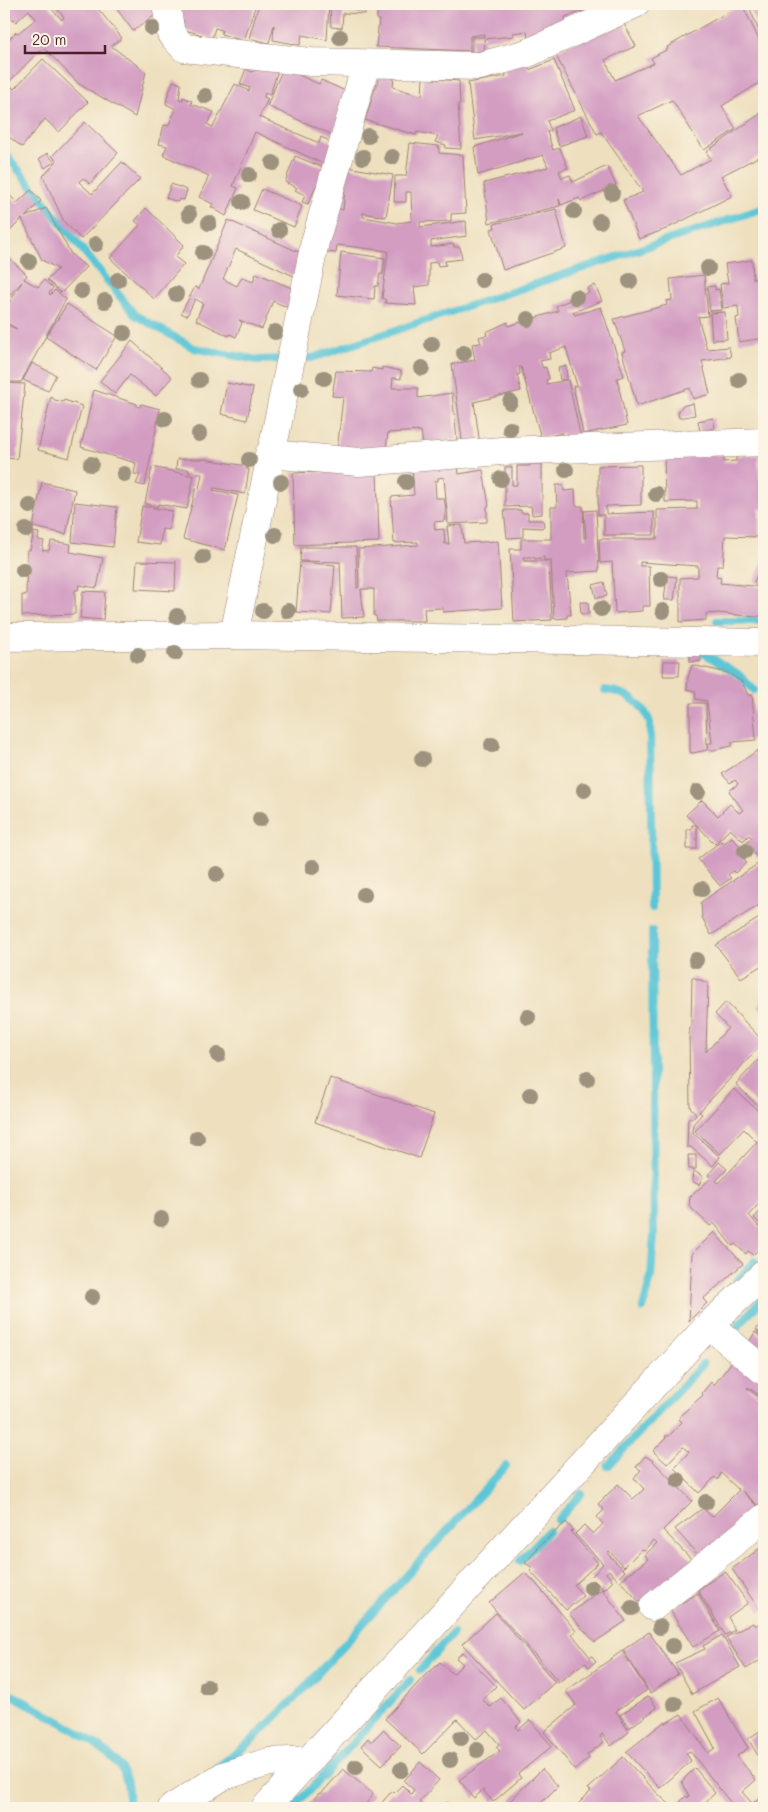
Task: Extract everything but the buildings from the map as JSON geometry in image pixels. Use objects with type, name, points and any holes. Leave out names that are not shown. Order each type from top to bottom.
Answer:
[{"type":"street","points":[[166,4],[171,34],[184,48],[311,62],[480,66],[528,53],[635,4]]},
{"type":"street","points":[[234,635],[314,242],[366,64]]},
{"type":"street","points":[[270,454],[359,462],[502,451],[764,442]]},
{"type":"street","points":[[4,637],[234,635],[764,643]]},
{"type":"street","points":[[265,1808],[709,1325],[764,1274]]},
{"type":"street","points":[[709,1325],[764,1371]]},
{"type":"street","points":[[654,1606],[764,1518]]},
{"type":"street","points":[[172,1808],[223,1776],[269,1762],[310,1760]]},
{"type":"waterway","points":[[4,152],[135,315],[194,348],[257,360],[312,358],[764,208]]},
{"type":"waterway","points":[[717,621],[759,621]]},
{"type":"waterway","points":[[705,654],[738,674],[754,690]]},
{"type":"waterway","points":[[605,690],[620,693],[633,699],[643,709],[650,722],[652,908]]},
{"type":"waterway","points":[[643,1308],[651,1277],[654,1235],[652,931]]},
{"type":"waterway","points":[[736,1282],[755,1261]]},
{"type":"waterway","points":[[732,1333],[764,1297]]},
{"type":"waterway","points":[[608,1466],[703,1364]]},
{"type":"waterway","points":[[218,1767],[251,1741],[301,1692],[506,1466]]},
{"type":"waterway","points":[[558,1520],[581,1494]]},
{"type":"waterway","points":[[520,1561],[548,1531]]},
{"type":"waterway","points":[[420,1670],[453,1633]]},
{"type":"waterway","points":[[322,1777],[410,1680]]},
{"type":"waterway","points":[[4,1690],[65,1724],[109,1754],[118,1764],[126,1779],[128,1791],[127,1808]]},
{"type":"waterway","points":[[293,1808],[318,1781]]}]
